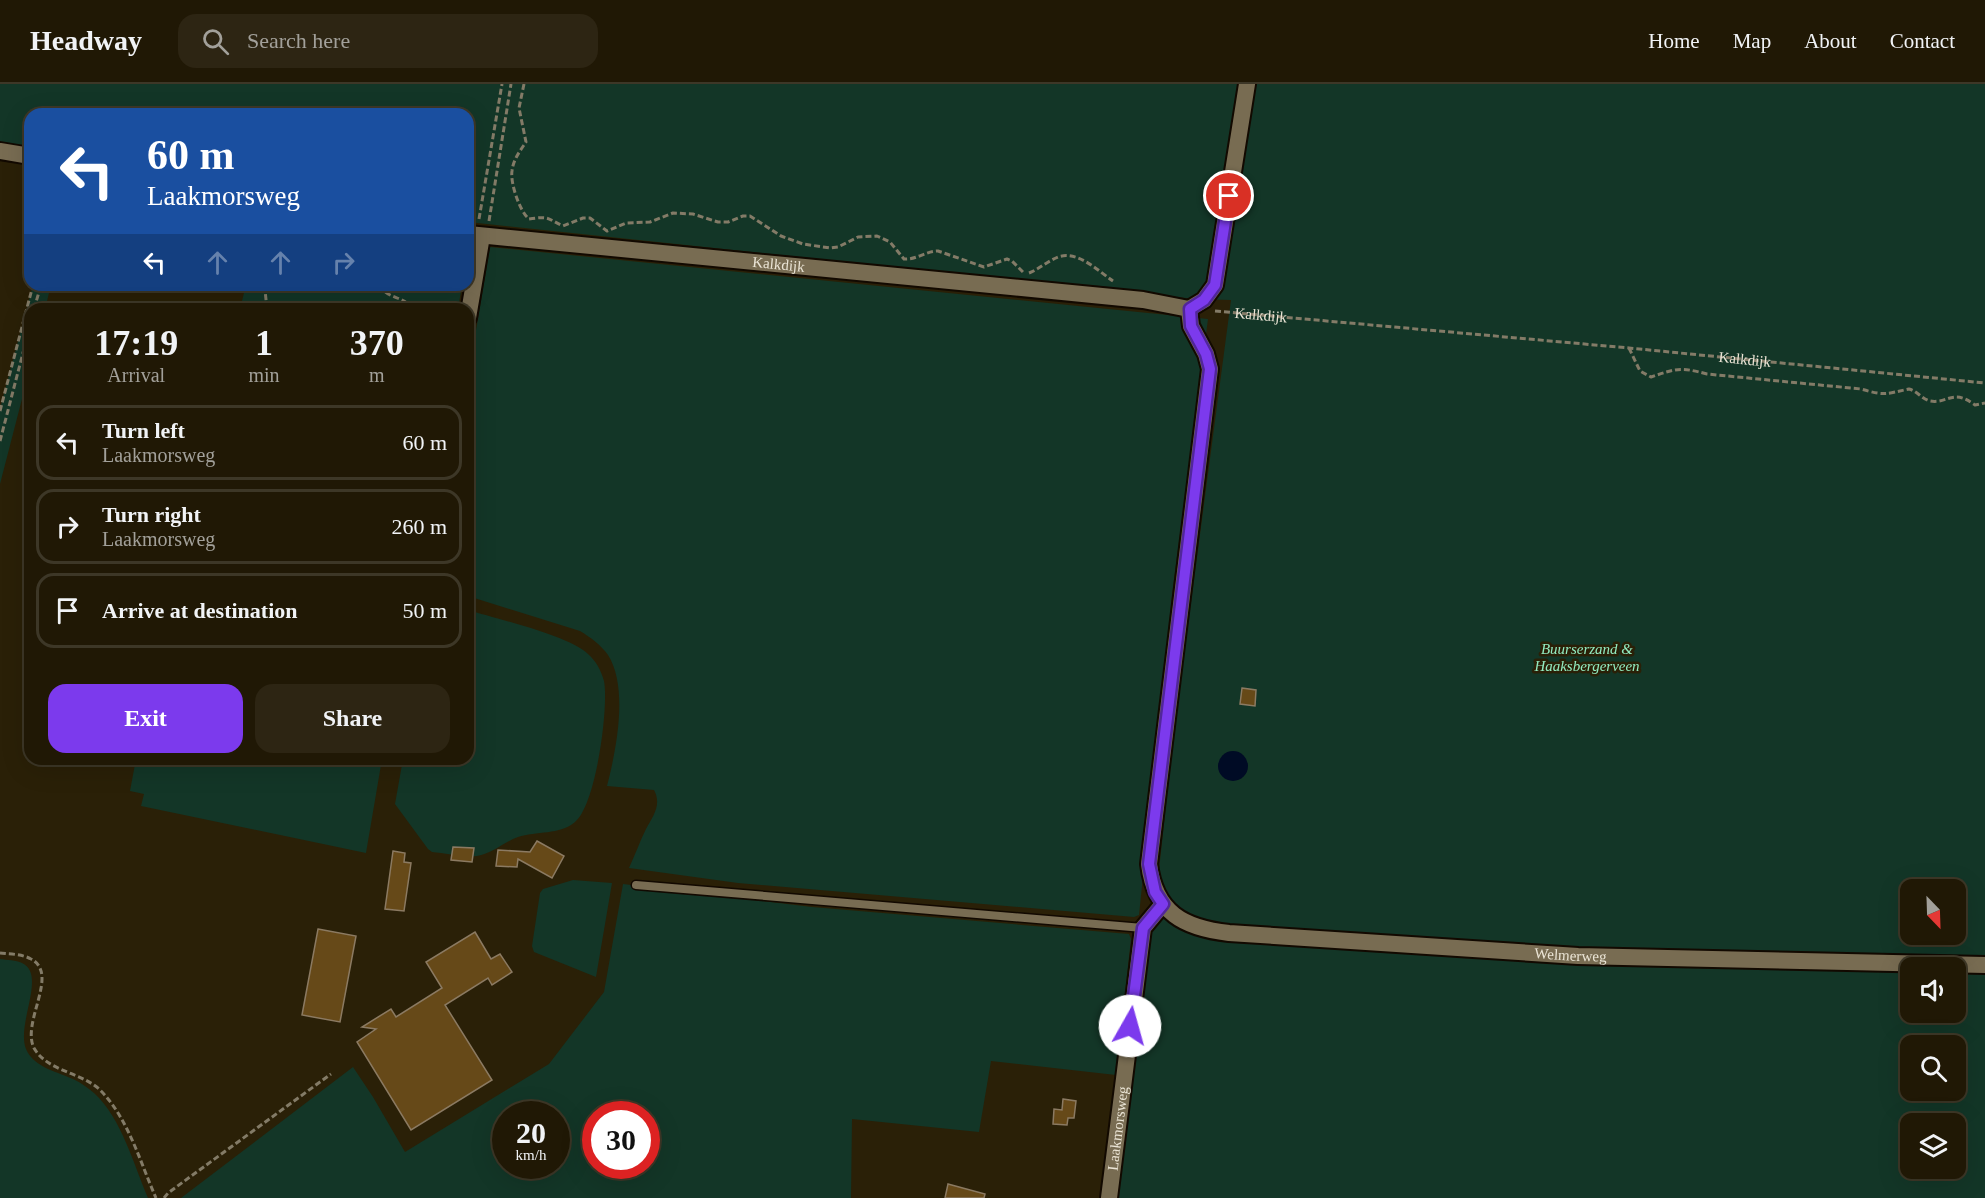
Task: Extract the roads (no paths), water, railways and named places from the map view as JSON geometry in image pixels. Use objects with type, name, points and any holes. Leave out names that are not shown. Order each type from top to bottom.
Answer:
[{"type":"street","points":[[1143,928],[1163,904],[1155,892],[1149,864],[1210,369],[1206,354],[1191,326],[1190,309],[1204,300],[1215,285],[1247,84]]},
{"type":"street","points":[[0,151],[24,155]]},
{"type":"street","name":"Kalkdijk","points":[[475,235],[1143,300],[1190,309]]},
{"type":"street","name":"Welmerweg","points":[[1163,904],[1187,924],[1205,930],[1324,940],[1578,956],[1985,965]]},
{"type":"street","name":"Laakmorsweg","points":[[1109,1198],[1143,928]]},
{"type":"lane","points":[[636,885],[1143,928]]},
{"type":"water","points":[[1233,751],[1244,755],[1248,766],[1244,777],[1233,781],[1222,777],[1218,766],[1222,755]]},
{"type":"park label","name":"Buurserzand & Haaksbergerveen","points":[[1587,658]]}]
